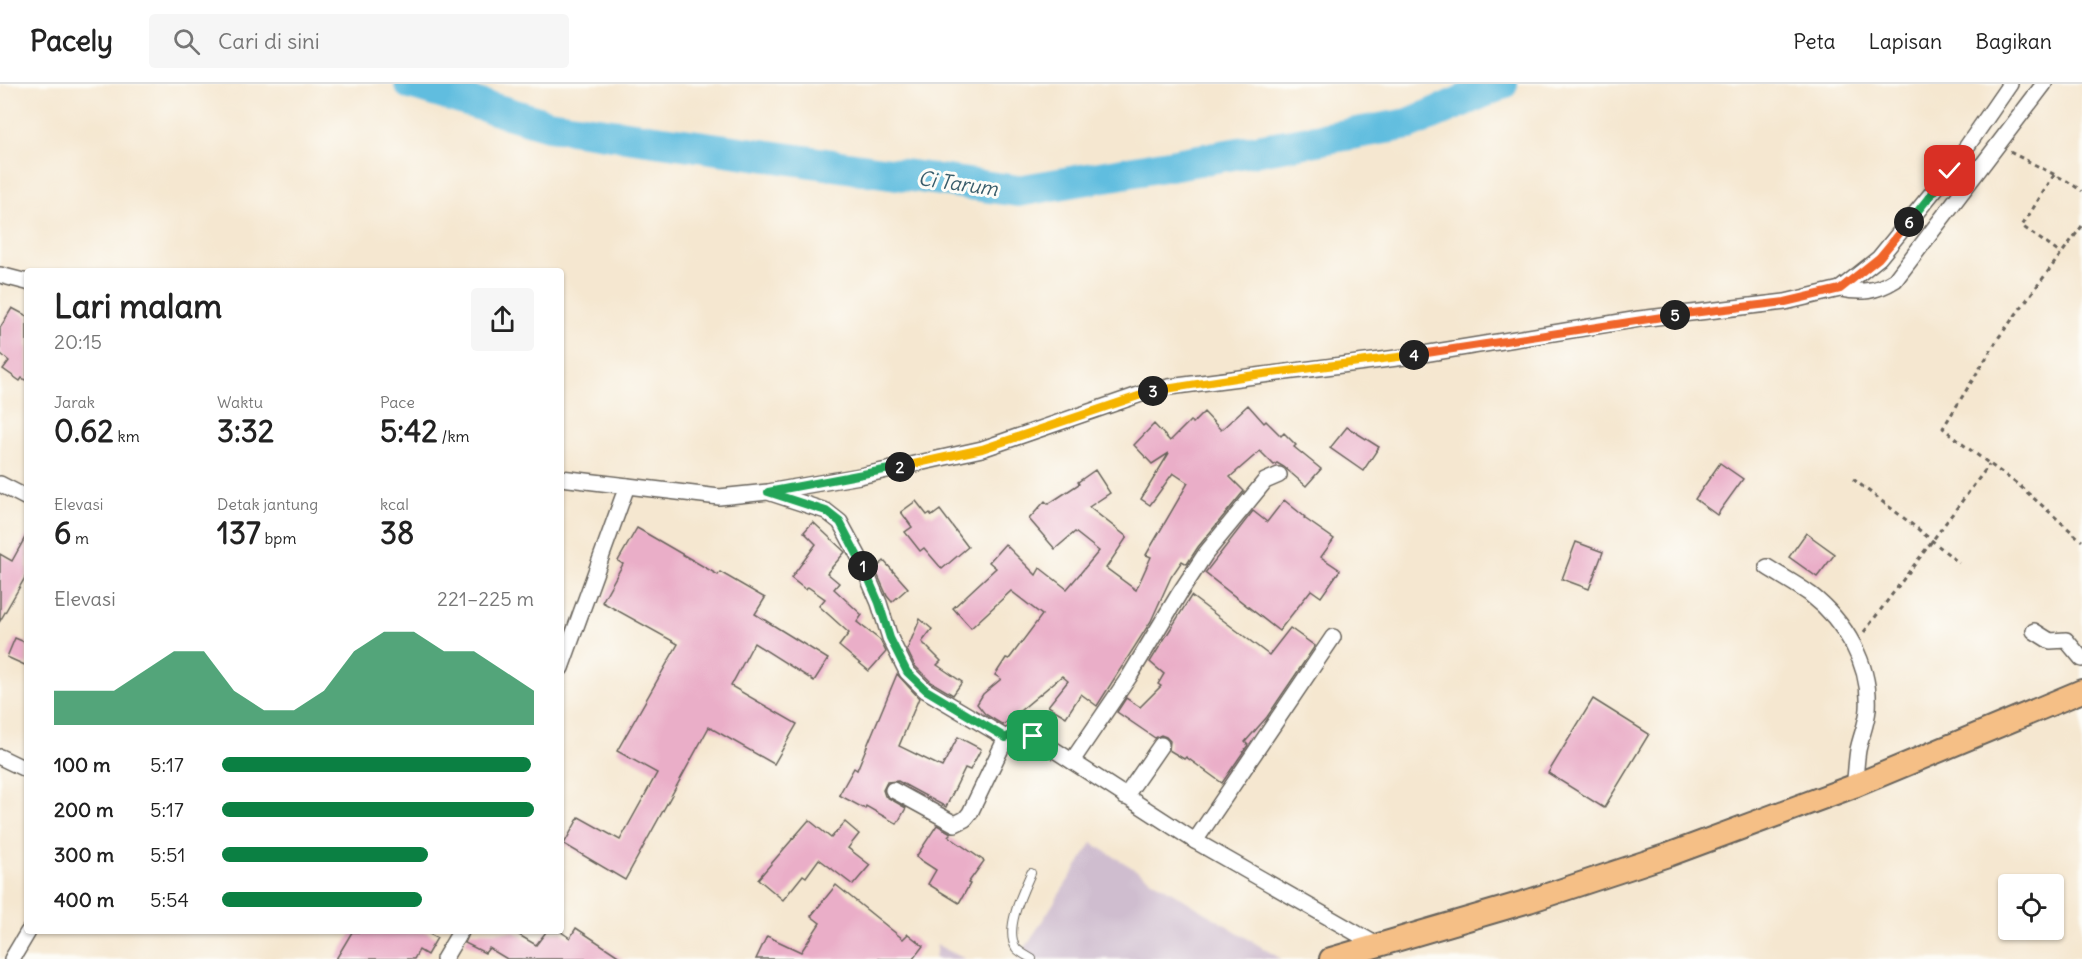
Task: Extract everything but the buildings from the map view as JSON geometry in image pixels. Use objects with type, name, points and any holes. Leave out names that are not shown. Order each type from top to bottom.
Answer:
[{"type":"main road","points":[[1331,959],[1529,901],[1657,859],[1854,786],[2082,692]]},
{"type":"street","points":[[564,478],[719,497],[768,492],[860,476],[982,449],[1147,392],[1170,387],[1404,357],[1639,319],[1785,302],[1840,289],[1879,258],[1950,171],[2010,84]]},
{"type":"street","points":[[1840,289],[1858,293],[1874,291],[1895,280],[2044,84]]},
{"type":"street","points":[[0,275],[24,281]]},
{"type":"street","points":[[1072,761],[1129,677],[1206,553],[1265,480],[1279,475]]},
{"type":"street","points":[[0,484],[24,496]]},
{"type":"street","points":[[564,660],[627,486]]},
{"type":"street","points":[[768,492],[826,511],[840,522],[859,557],[879,603],[890,638],[907,672],[926,690],[1006,738]]},
{"type":"street","points":[[1767,567],[1811,595],[1834,617],[1854,646],[1865,675],[1868,706],[1854,786]]},
{"type":"street","points":[[2034,632],[2050,641],[2066,640],[2082,659]]},
{"type":"street","points":[[1195,842],[1333,637]]},
{"type":"street","points":[[893,790],[955,824],[960,823],[970,813],[1006,738],[1013,733],[1033,736],[1195,842],[1377,945]]},
{"type":"street","points":[[1125,797],[1161,745]]},
{"type":"street","points":[[0,757],[24,769]]},
{"type":"street","points":[[12,959],[27,934]]},
{"type":"street","points":[[444,959],[459,934]]},
{"type":"lane","points":[[1031,873],[1016,909],[1012,938],[1016,949],[1032,959]]},
{"type":"path","points":[[1998,146],[2082,191]]},
{"type":"path","points":[[2054,175],[2022,226],[2061,254]]},
{"type":"path","points":[[2082,226],[1999,337],[1943,428],[2020,486],[2082,541]]},
{"type":"path","points":[[1854,646],[1990,464]]},
{"type":"path","points":[[1853,479],[1959,563]]},
{"type":"shaded area","points":[[1092,843],[1281,959],[1018,959]]},
{"type":"shaded area","points":[[937,945],[965,959],[935,959]]},
{"type":"waterway","name":"Ci Tarum","points":[[410,84],[548,125],[1018,191],[1409,124],[1502,84]]},
{"type":"route","points":[[1033,736],[1013,733],[1006,738],[926,690],[907,672],[899,658],[879,603],[859,557],[840,522],[826,511],[768,492],[860,476],[982,449],[1147,392],[1170,387],[1404,357],[1639,319],[1785,302],[1840,289],[1879,258],[1950,171]]}]
